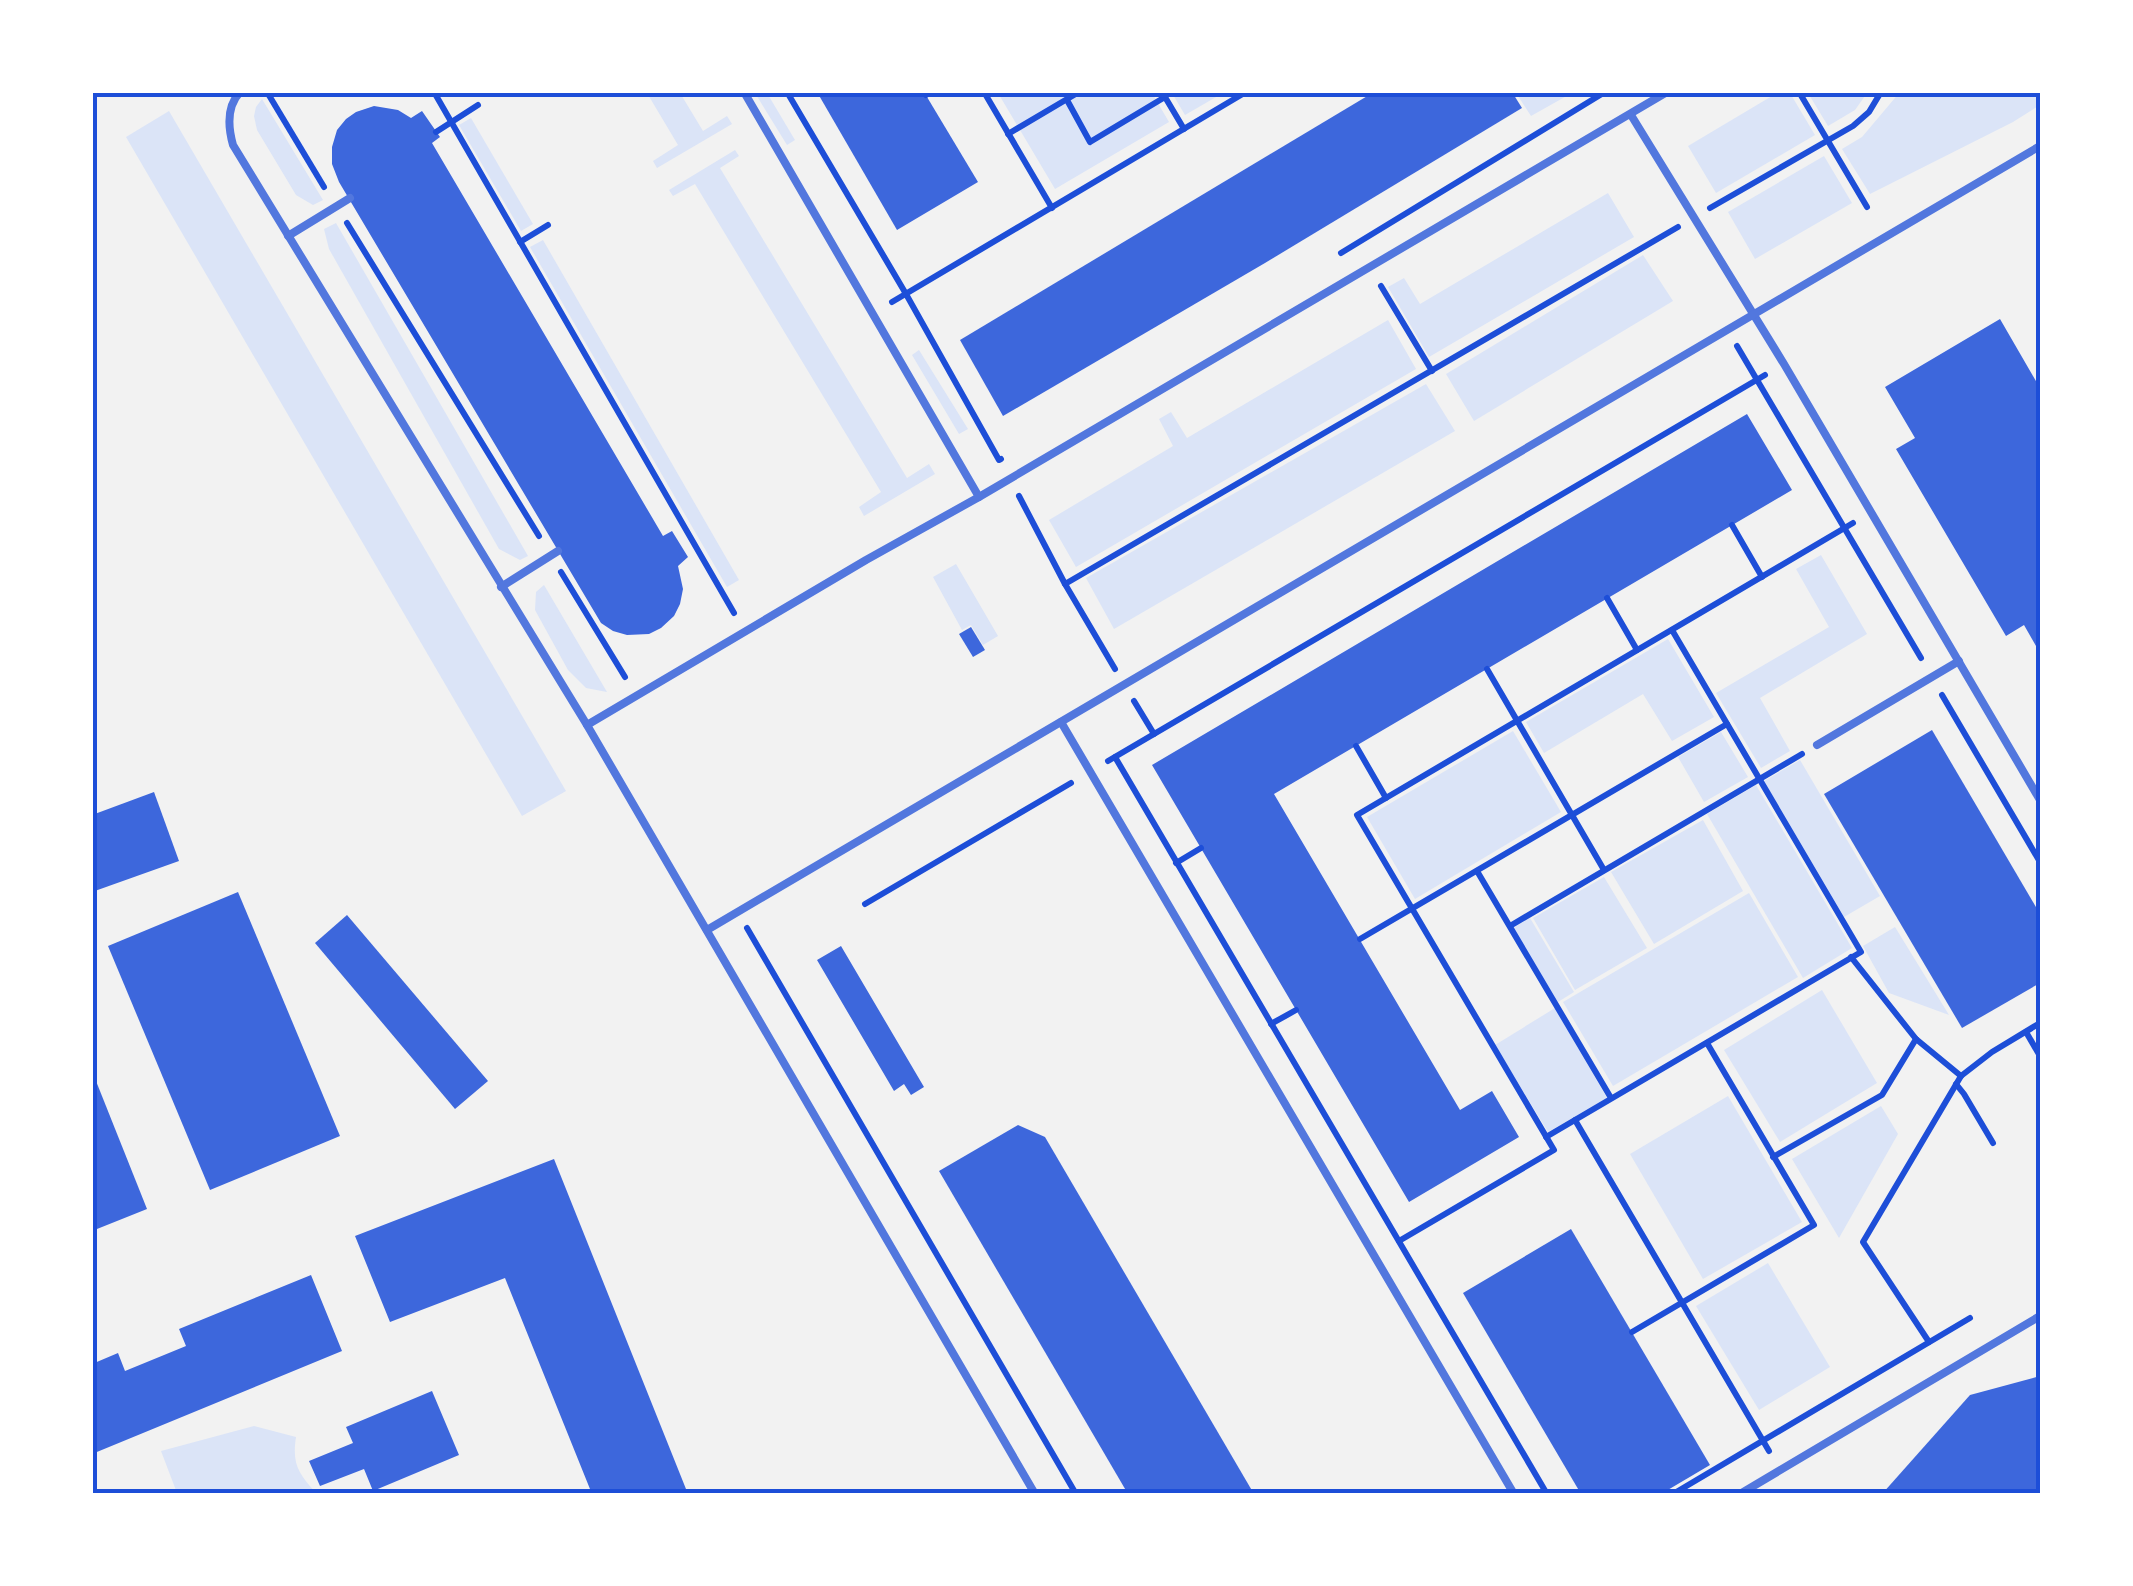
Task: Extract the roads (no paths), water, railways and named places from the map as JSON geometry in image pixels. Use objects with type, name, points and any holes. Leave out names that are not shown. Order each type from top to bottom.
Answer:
[{"type":"lane","points":[[240,92],[229,116],[233,145],[587,725],[1035,1494]]},
{"type":"lane","points":[[744,92],[979,497]]},
{"type":"lane","points":[[587,725],[1667,92]]},
{"type":"lane","points":[[1631,114],[1784,364],[2040,800]]},
{"type":"lane","points":[[707,930],[2040,146]]},
{"type":"lane","points":[[288,236],[350,198]]},
{"type":"lane","points":[[501,587],[555,554]]},
{"type":"lane","points":[[1817,745],[1958,661]]},
{"type":"lane","points":[[1061,722],[1514,1494]]},
{"type":"lane","points":[[1740,1494],[2040,1316]]}]
